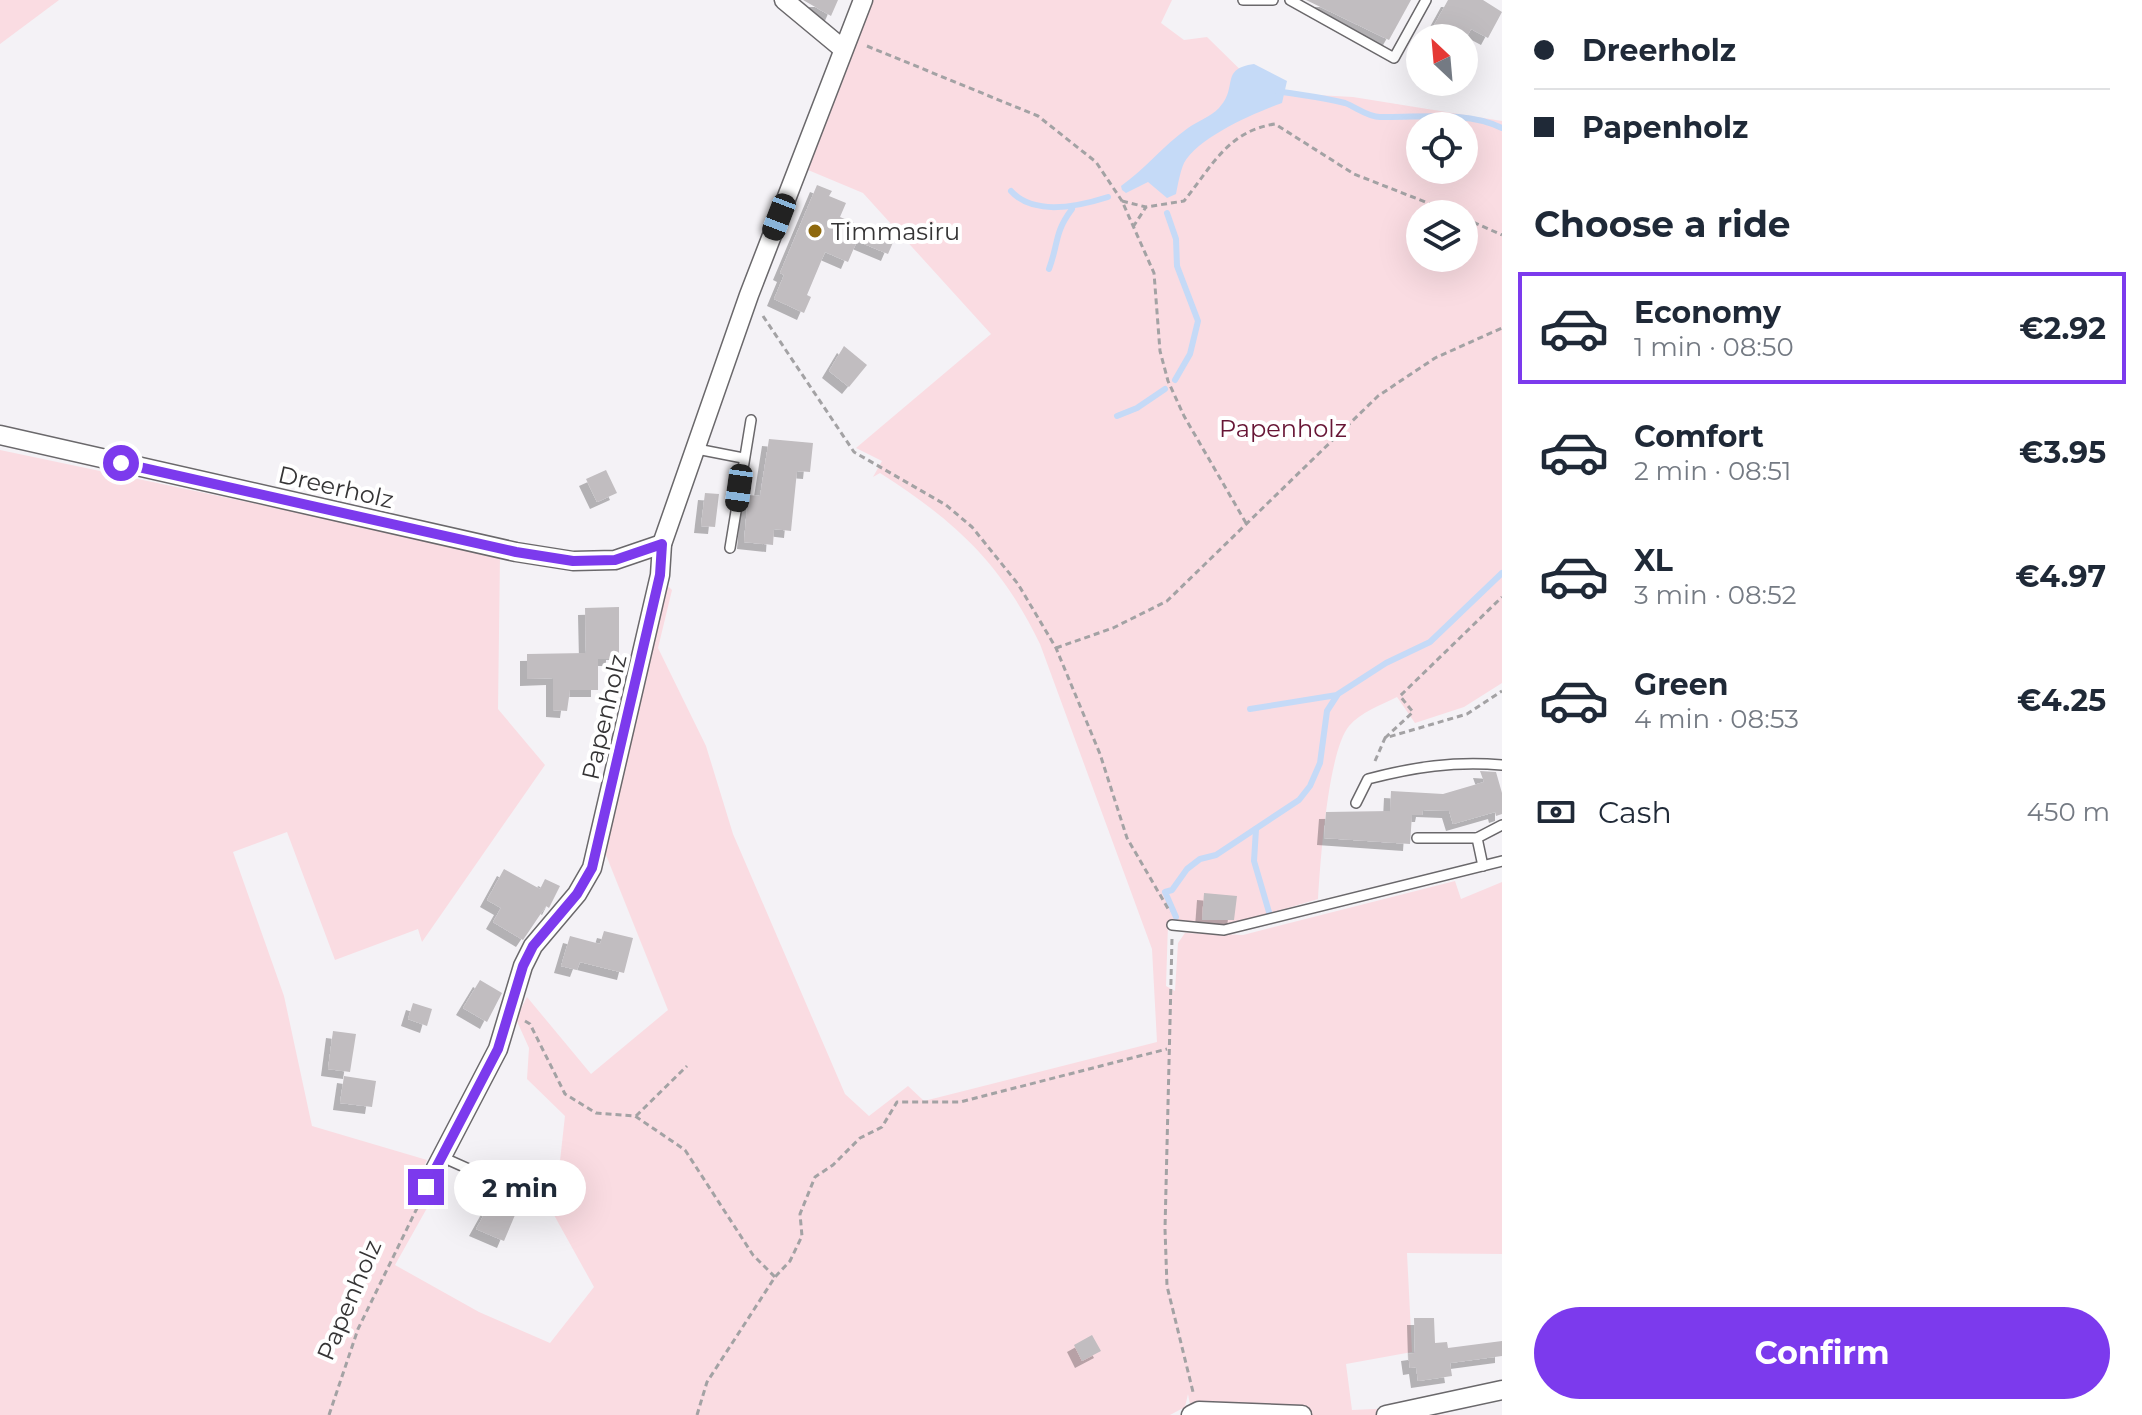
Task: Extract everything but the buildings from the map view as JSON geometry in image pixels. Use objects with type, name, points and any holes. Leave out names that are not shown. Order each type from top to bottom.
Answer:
[{"type":"street","points":[[784,0],[846,43]]},
{"type":"street","name":"Papenholz","points":[[426,1187],[498,1049],[512,1014],[523,966],[533,946],[587,880],[596,854],[660,575],[662,544],[749,295],[863,0]]},
{"type":"street","name":"Dreerholz","points":[[0,435],[516,552],[573,561],[615,560],[662,544]]},
{"type":"street","points":[[1386,1415],[1502,1390]]},
{"type":"street","points":[[1195,1413],[1302,1415]]},
{"type":"lane","points":[[1243,0],[1273,0]]},
{"type":"lane","points":[[1290,0],[1307,4],[1394,58],[1426,0]]},
{"type":"lane","points":[[730,548],[751,420]]},
{"type":"lane","points":[[697,449],[743,458]]},
{"type":"lane","points":[[1356,803],[1368,779],[1447,762],[1502,765]]},
{"type":"lane","points":[[1417,838],[1477,838],[1502,825]]},
{"type":"lane","points":[[1477,838],[1483,866]]},
{"type":"lane","points":[[1172,925],[1224,930],[1502,861]]},
{"type":"lane","points":[[442,1157],[511,1188]]},
{"type":"path","points":[[846,43],[1038,116],[1096,162],[1122,201],[1154,273],[1160,351],[1168,381],[1184,416],[1246,523]]},
{"type":"path","points":[[1122,201],[1146,207],[1184,201],[1234,139],[1253,127],[1275,124],[1354,174],[1420,200]]},
{"type":"path","points":[[1133,227],[1146,207]]},
{"type":"path","points":[[1478,224],[1502,235]]},
{"type":"path","points":[[749,295],[854,452],[916,486],[972,527],[1018,584],[1056,648],[1100,754],[1127,838],[1169,909],[1172,925],[1167,1049],[1167,1286],[1195,1413]]},
{"type":"path","points":[[1056,648],[1113,628],[1167,601],[1378,396],[1435,358],[1502,328]]},
{"type":"path","points":[[1368,779],[1385,738],[1413,712],[1400,696],[1502,597]]},
{"type":"path","points":[[1385,738],[1467,714],[1502,691]]},
{"type":"path","points":[[512,1014],[530,1024],[565,1094],[596,1113],[635,1116],[685,1150],[753,1255],[775,1277]]},
{"type":"path","points":[[697,1415],[707,1382],[775,1277],[790,1261],[802,1236],[800,1214],[815,1177],[833,1165],[860,1138],[882,1127],[897,1102],[960,1102],[1167,1049]]},
{"type":"path","points":[[635,1116],[687,1066]]},
{"type":"path","name":"Papenholz","points":[[329,1415],[358,1329],[426,1187]]},
{"type":"green space","points":[[0,0],[59,0],[0,44]]},
{"type":"green space","points":[[873,0],[1172,0],[1161,23],[1184,40],[1207,37],[1263,92],[1353,97],[1446,112],[1406,112],[1406,184],[1478,184],[1478,117],[1502,121],[1502,683],[1464,707],[1415,723],[1397,697],[1372,709],[1349,726],[1342,739],[1330,782],[1318,899],[1234,924],[1168,924],[1166,986],[1175,991],[1178,943],[1185,933],[1243,935],[1455,881],[1461,899],[1502,882],[1502,1254],[1407,1253],[1412,1352],[1346,1364],[1352,1410],[1397,1408],[1376,1411],[1376,1415],[1192,1415],[1188,1394],[1185,1407],[1170,1415],[0,1415],[0,450],[500,555],[498,709],[545,765],[422,942],[418,929],[335,960],[287,832],[233,852],[284,996],[312,1126],[427,1160],[424,1166],[436,1192],[395,1265],[479,1312],[550,1343],[594,1287],[554,1215],[565,1116],[527,1079],[529,1048],[516,1019],[527,997],[591,1074],[668,1010],[602,845],[665,583],[672,590],[658,648],[706,746],[733,834],[845,1094],[869,1116],[908,1086],[924,1101],[1157,1042],[1152,949],[1040,644],[1009,590],[974,546],[907,491],[880,473],[873,477],[882,461],[856,448],[991,334],[863,193],[808,170]]},
{"type":"water","points":[[1254,64],[1287,81],[1282,103],[1243,119],[1214,135],[1191,153],[1184,163],[1176,194],[1167,198],[1148,182],[1126,193],[1122,190],[1121,186],[1179,135],[1219,108],[1228,93],[1233,75],[1243,66]]},
{"type":"waterway","points":[[1277,91],[1345,103],[1376,117],[1458,117],[1488,122],[1502,128]]},
{"type":"waterway","points":[[1011,191],[1021,199],[1044,207],[1084,204],[1108,197]]},
{"type":"waterway","points":[[1049,269],[1059,231],[1072,209]]},
{"type":"waterway","points":[[1167,213],[1176,239],[1177,266],[1198,321],[1190,354],[1175,380]]},
{"type":"waterway","points":[[1117,416],[1137,408],[1165,389]]},
{"type":"waterway","points":[[1176,917],[1165,892],[1172,890],[1187,869],[1200,859],[1216,855],[1299,800],[1310,786],[1320,763],[1327,711],[1338,694],[1386,663],[1430,642],[1502,573]]},
{"type":"waterway","points":[[1250,709],[1337,695]]},
{"type":"waterway","points":[[1256,829],[1254,861],[1271,919]]},
{"type":"place","name":"Timmasiru","points":[[815,231]]},
{"type":"route","points":[[121,463],[516,552],[573,561],[615,560],[662,544],[660,575],[640,671],[592,868],[577,894],[533,946],[523,966],[512,1014],[498,1049],[426,1187]]}]
